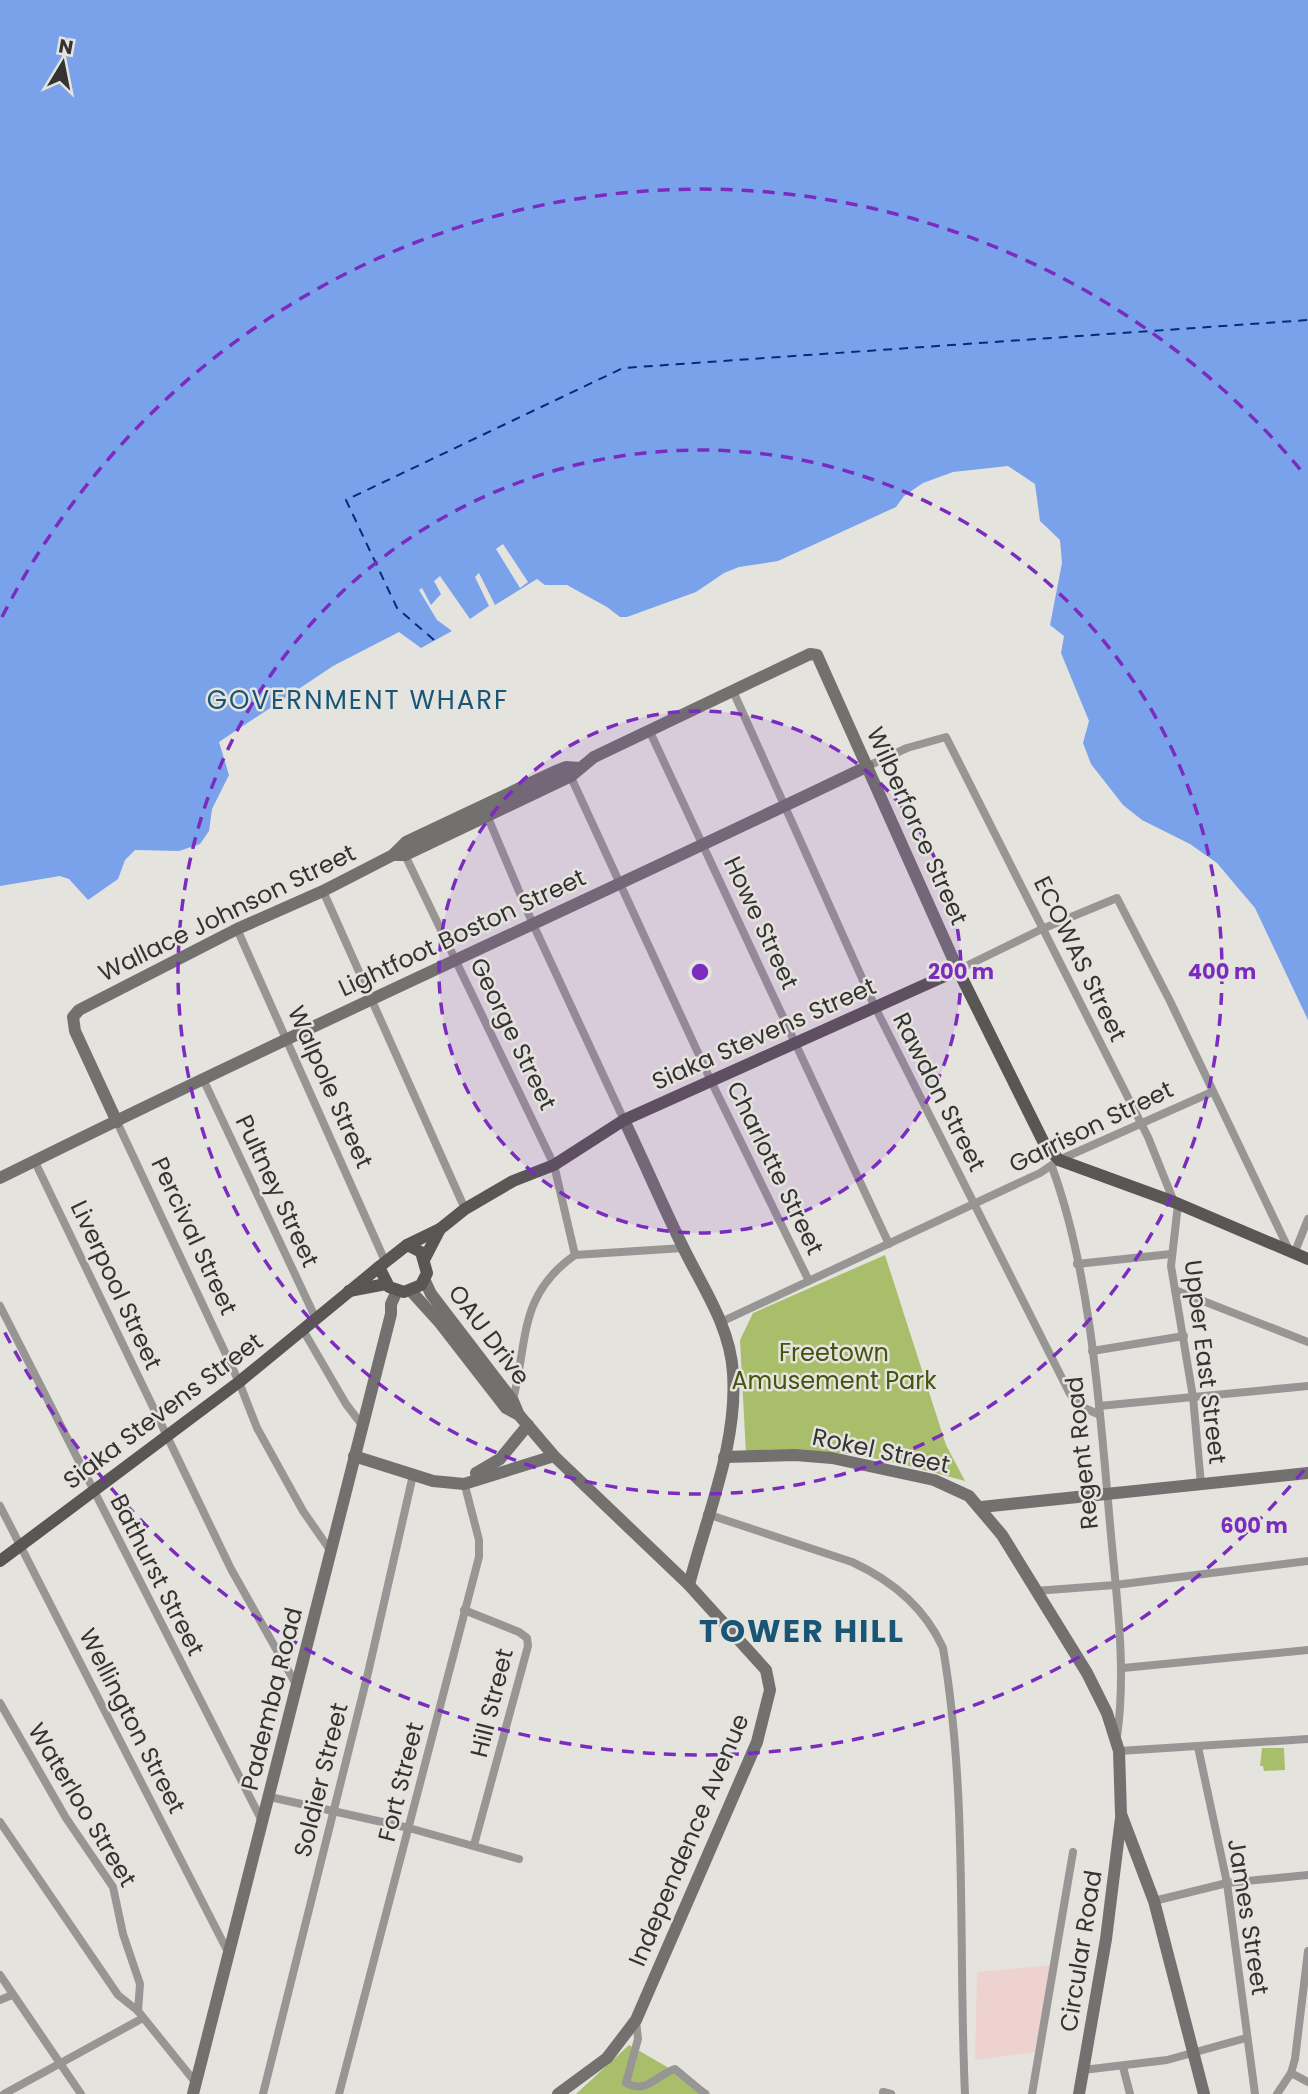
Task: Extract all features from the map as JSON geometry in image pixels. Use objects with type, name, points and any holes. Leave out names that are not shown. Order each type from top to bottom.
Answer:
[{"type":"main road","name":"Wallace Johnson Street","points":[[79,1010],[237,929],[323,891],[399,852],[572,771],[594,757],[810,654],[817,655]]},
{"type":"main road","name":"Wilberforce Street","points":[[817,655],[958,970],[1056,1163]]},
{"type":"main road","name":"Lightfoot Boston Street","points":[[0,1178],[370,998],[456,961],[532,922],[868,766]]},
{"type":"main road","name":"Siaka Stevens Street","points":[[407,1244],[440,1229],[465,1209],[513,1181],[554,1165],[624,1120],[958,970]]},
{"type":"main road","name":"Percival Street","points":[[79,1010],[73,1017],[75,1031],[117,1122]]},
{"type":"main road","points":[[624,1120],[683,1248],[721,1322],[730,1347],[733,1408],[724,1457],[689,1585]]},
{"type":"main road","points":[[1056,1163],[1176,1203],[1308,1259]]},
{"type":"main road","name":"Siaka Stevens Street","points":[[425,1258],[440,1229]]},
{"type":"main road","points":[[348,1291],[391,1288],[411,1292],[425,1281],[427,1273],[425,1258],[416,1247],[407,1244],[382,1264],[391,1288]]},
{"type":"main road","name":"Siaka Stevens Street","points":[[0,1561],[239,1382],[382,1264]]},
{"type":"main road","name":"OAU Drive","points":[[425,1281],[431,1294],[509,1404]]},
{"type":"main road","name":"Pademba Road","points":[[195,2089],[391,1314],[384,1301],[391,1288]]},
{"type":"main road","name":"OAU Drive","points":[[411,1292],[524,1420]]},
{"type":"main road","points":[[462,1482],[500,1459],[524,1420]]},
{"type":"main road","name":"Independence Avenue","points":[[524,1420],[554,1456],[689,1585],[766,1670],[770,1690],[757,1742],[636,2020]]},
{"type":"main road","name":"Rokel Street","points":[[724,1457],[795,1455],[869,1464],[954,1486],[981,1507]]},
{"type":"main road","points":[[354,1456],[442,1483],[462,1482],[554,1456]]},
{"type":"main road","points":[[981,1507],[1308,1472]]},
{"type":"main road","points":[[981,1507],[1002,1535],[1087,1673],[1117,1745]]},
{"type":"main road","name":"Regent Road","points":[[1117,1745],[1121,1814],[1154,1901],[1204,2094]]},
{"type":"main road","name":"Circular Road","points":[[1079,2094],[1106,1939],[1121,1814]]},
{"type":"main road","points":[[558,2094],[607,2058],[636,2020]]},
{"type":"street","name":"Rawdon Street","points":[[733,691],[875,1007],[1070,1394],[1080,1406],[1100,1410]]},
{"type":"street","name":"Howe Street","points":[[650,732],[890,1244]]},
{"type":"street","name":"Lightfoot Boston Street","points":[[868,766],[907,748],[946,737]]},
{"type":"street","name":"ECOWAS Street","points":[[946,737],[1141,1122],[1176,1203]]},
{"type":"street","name":"Charlotte Street","points":[[572,771],[620,883],[711,1080],[809,1281]]},
{"type":"street","points":[[485,811],[532,922],[624,1120]]},
{"type":"street","name":"George Street","points":[[399,852],[456,961],[554,1165],[575,1255]]},
{"type":"street","points":[[323,891],[465,1209]]},
{"type":"street","name":"Siaka Stevens Street","points":[[958,970],[1042,929],[1117,898],[1170,1001],[1212,1092]]},
{"type":"street","name":"Walpole Street","points":[[237,929],[288,1038],[382,1264]]},
{"type":"street","name":"Pultney Street","points":[[203,1079],[316,1319]]},
{"type":"street","points":[[1212,1092],[1292,1253]]},
{"type":"street","name":"Garrison Street","points":[[721,1322],[974,1204],[1141,1122],[1212,1092]]},
{"type":"street","name":"Percival Street","points":[[117,1122],[239,1382],[257,1428],[281,1473],[330,1550]]},
{"type":"street","name":"Liverpool Street","points":[[35,1162],[231,1569],[297,1686]]},
{"type":"street","name":"Regent Road","points":[[1056,1163],[1077,1264],[1100,1410],[1123,1668],[1117,1745]]},
{"type":"street","name":"Upper East Street","points":[[1176,1203],[1171,1254],[1193,1397],[1201,1483]]},
{"type":"street","points":[[1292,1253],[1308,1219]]},
{"type":"street","points":[[509,1404],[527,1316],[552,1274],[575,1255],[683,1248]]},
{"type":"street","points":[[1077,1264],[1171,1254]]},
{"type":"street","points":[[1175,1290],[1308,1342]]},
{"type":"street","name":"Bathurst Street","points":[[0,1306],[92,1492],[263,1824]]},
{"type":"street","points":[[303,1330],[346,1404],[362,1424]]},
{"type":"street","points":[[1092,1351],[1184,1336]]},
{"type":"street","points":[[1100,1410],[1193,1397],[1308,1386]]},
{"type":"street","name":"Soldier Street","points":[[263,2094],[413,1475]]},
{"type":"street","name":"Fort Street","points":[[339,2094],[480,1548],[462,1482]]},
{"type":"street","name":"Wellington Street","points":[[0,1506],[229,1954]]},
{"type":"street","points":[[707,1514],[852,1562],[874,1572],[908,1599],[940,1641],[951,1698],[957,1765],[965,2094]]},
{"type":"street","points":[[1035,1591],[1115,1585],[1308,1561]]},
{"type":"street","name":"Hill Street","points":[[464,1610],[519,1632],[527,1639],[528,1646],[474,1845]]},
{"type":"street","points":[[1123,1668],[1308,1650]]},
{"type":"street","name":"Waterloo Street","points":[[0,1703],[66,1818],[113,1887],[123,1934],[140,1984],[141,2015]]},
{"type":"street","points":[[1117,1745],[1198,1747],[1308,1739],[1308,1751]]},
{"type":"street","name":"James Street","points":[[1198,1747],[1227,1883],[1255,2094]]},
{"type":"street","points":[[270,1797],[474,1845],[519,1859]]},
{"type":"street","points":[[0,1822],[118,1995],[141,2015],[195,2089]]},
{"type":"street","points":[[1032,2094],[1073,1852]]},
{"type":"street","points":[[1154,1901],[1227,1883],[1308,1875]]},
{"type":"street","points":[[1278,2094],[1291,2073],[1299,2040],[1308,1951]]},
{"type":"street","points":[[0,1975],[81,2094]]},
{"type":"street","points":[[0,2000],[12,1995]]},
{"type":"street","points":[[4,2094],[62,2065],[141,2015]]},
{"type":"street","name":"Independence Avenue","points":[[636,2020],[638,2039],[626,2083],[636,2090],[647,2090],[675,2069],[705,2094]]},
{"type":"street","points":[[1083,2070],[1123,2067],[1193,2054],[1246,2038]]},
{"type":"street","points":[[1123,2067],[1130,2094]]},
{"type":"street","points":[[1291,2073],[1308,2082]]},
{"type":"shaded area","points":[[1054,1965],[1041,2051],[975,2060],[977,1972]]},
{"type":"green space","name":"Freetown Amusement Park","points":[[885,1255],[946,1445],[965,1481],[883,1460],[831,1452],[776,1451],[746,1454],[740,1340],[753,1313]]},
{"type":"green space","points":[[1262,1748],[1284,1748],[1285,1770],[1264,1771],[1263,1766],[1260,1766]]},
{"type":"green space","points":[[629,2045],[709,2091],[710,2094],[576,2094]]},
{"type":"water","points":[[0,0],[1308,0],[1308,1020],[1255,908],[1217,863],[1190,844],[1142,820],[1123,805],[1091,764],[1083,743],[1089,721],[1061,653],[1064,636],[1050,625],[1062,563],[1060,540],[1040,521],[1035,484],[1008,466],[953,472],[923,483],[904,496],[896,507],[778,561],[739,567],[724,573],[696,592],[627,617],[620,617],[567,585],[545,585],[537,579],[495,605],[479,573],[475,577],[489,606],[470,619],[440,576],[434,581],[441,594],[431,605],[422,588],[419,590],[437,620],[452,631],[421,648],[399,632],[333,666],[219,742],[229,775],[212,809],[209,831],[200,844],[179,851],[135,850],[125,860],[118,879],[88,900],[69,879],[60,876],[0,886]]},
{"type":"pier","points":[[503,544],[528,582],[520,588],[496,549]]},
{"type":"ferry route","points":[[434,640],[397,608],[346,500],[623,368],[1308,320]]},
{"type":"district","name":"GOVERNMENT WHARF","points":[[358,700]]},
{"type":"district","name":"TOWER HILL","points":[[802,1631]]}]
